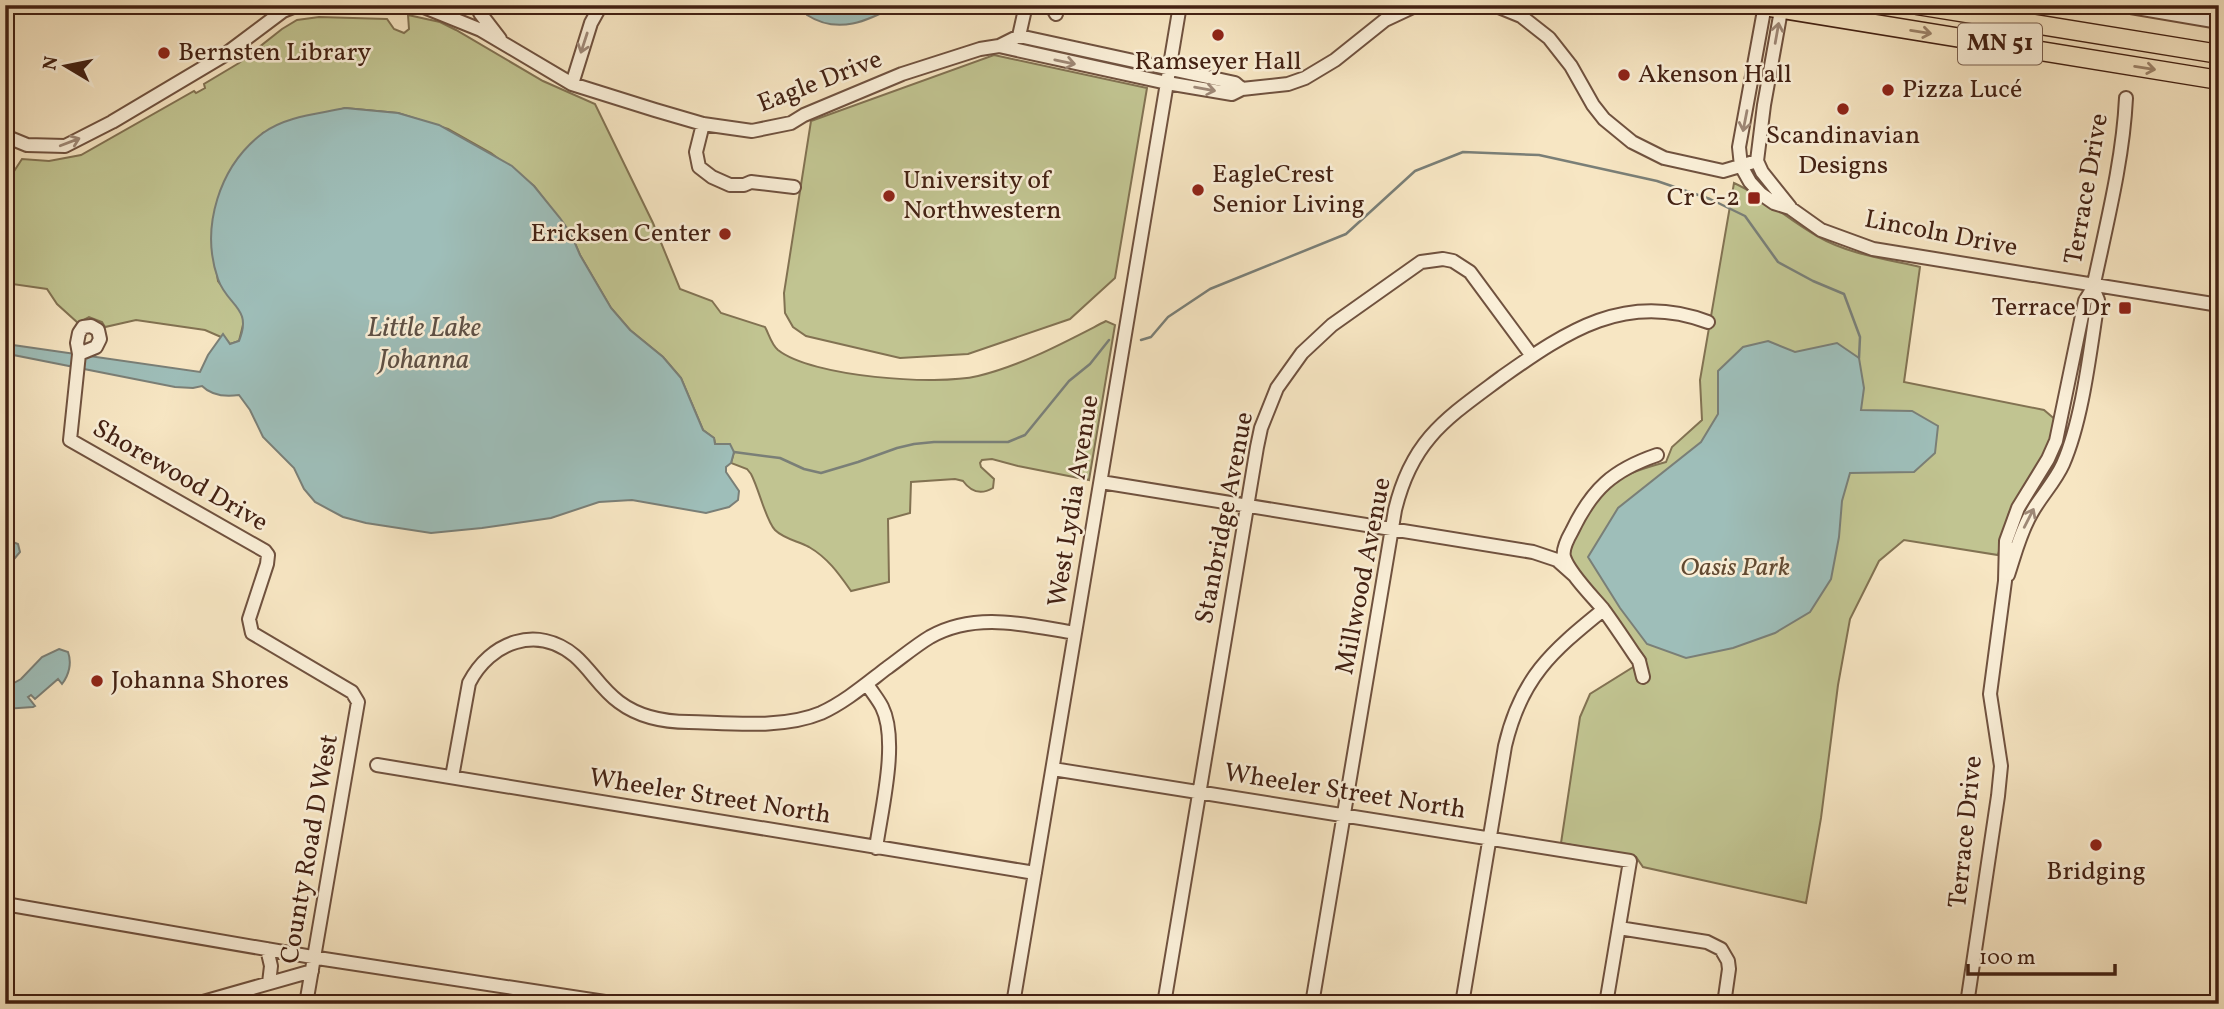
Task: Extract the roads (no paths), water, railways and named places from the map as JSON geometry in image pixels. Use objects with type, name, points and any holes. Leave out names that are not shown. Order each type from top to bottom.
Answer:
[{"type":"highway","name":"MN 51","points":[[1917,5],[2219,54]]},
{"type":"highway","name":"MN 51","points":[[1770,6],[2219,80]]},
{"type":"street","points":[[5,136],[27,145],[65,146],[112,122],[223,56],[284,11],[298,5]]},
{"type":"street","name":"Eagle Drive","points":[[419,5],[465,23],[572,84],[703,124],[752,131],[791,123],[902,74],[966,53],[999,46],[1019,36]]},
{"type":"street","points":[[572,84],[591,23],[601,5]]},
{"type":"street","points":[[1026,5],[1019,36],[1235,83],[1242,89]]},
{"type":"street","name":"West Lydia Avenue","points":[[1013,1004],[1180,5]]},
{"type":"street","points":[[1167,83],[1232,94],[1242,89],[1288,84],[1313,74],[1385,20],[1417,5]]},
{"type":"street","points":[[1494,5],[1521,16],[1549,38],[1566,58],[1599,112],[1617,132],[1632,142],[1664,158],[1723,171],[1757,161]]},
{"type":"street","points":[[2119,5],[2219,22]]},
{"type":"street","points":[[2200,19],[2203,5]]},
{"type":"street","points":[[1741,166],[1740,147],[1770,6]]},
{"type":"street","points":[[1770,6],[1757,161],[1762,172],[1790,208]]},
{"type":"street","name":"Eagle Drive","points":[[465,23],[478,9],[503,43]]},
{"type":"street","name":"Eagle Drive","points":[[999,46],[1167,83]]},
{"type":"street","name":"Terrace Drive","points":[[1967,1004],[2001,766],[1990,694],[2009,529],[2023,498],[2049,459],[2056,441],[2085,301],[2093,286],[2125,120],[2126,98]]},
{"type":"street","points":[[703,124],[696,152],[699,167],[712,177],[730,185],[751,182],[794,187]]},
{"type":"street","name":"Lincoln Drive","points":[[1741,166],[1750,182],[1774,203],[1790,208],[1821,230],[1873,249],[2219,305]]},
{"type":"street","name":"Stanbridge Avenue","points":[[1164,1004],[1261,428],[1287,371],[1316,338],[1421,262],[1443,259],[1462,265],[1470,272],[1532,356]]},
{"type":"street","name":"Millwood Avenue","points":[[1312,1004],[1392,529],[1404,480],[1416,455],[1439,425],[1532,356],[1580,327],[1625,314],[1672,312],[1708,322]]},
{"type":"street","name":"Shorewood Drive","points":[[79,354],[70,440],[265,551],[268,555],[267,564],[249,619],[252,633],[352,692],[358,702]]},
{"type":"street","points":[[1643,677],[1639,661],[1575,576],[1564,557],[1564,549],[1588,500],[1609,478],[1657,455]]},
{"type":"street","points":[[1101,482],[1533,552],[1559,547],[1571,532]]},
{"type":"street","points":[[1533,552],[1556,560],[1575,576]]},
{"type":"street","points":[[1462,1004],[1510,725],[1524,691],[1549,657],[1603,610]]},
{"type":"street","points":[[452,777],[469,683],[491,653],[514,642],[541,641],[565,649],[621,704],[650,717],[668,721],[772,722],[804,719],[836,705],[930,637],[964,624],[1000,621],[1075,633]]},
{"type":"street","points":[[867,684],[883,709],[889,749],[876,848]]},
{"type":"street","name":"County Road D West","points":[[306,1004],[358,702]]},
{"type":"street","name":"Wheeler Street North","points":[[377,765],[1035,873]]},
{"type":"street","name":"Wheeler Street North","points":[[1052,769],[1630,861],[1619,928]]},
{"type":"street","points":[[5,904],[314,957],[618,1004]]},
{"type":"street","points":[[1606,1004],[1619,928],[1714,945],[1728,961],[1729,973],[1724,1004]]},
{"type":"street","points":[[267,949],[271,966],[269,983]]},
{"type":"street","points":[[196,1004],[312,971]]},
{"type":"water","points":[[808,5],[897,5],[853,24],[841,25],[819,21],[807,15]]},
{"type":"water","name":"Little Lake Johanna","points":[[345,108],[398,113],[439,125],[512,166],[534,186],[571,234],[611,308],[630,330],[663,357],[681,378],[703,430],[714,438],[715,444],[730,444],[734,452],[726,472],[739,491],[738,500],[729,507],[706,513],[632,500],[599,502],[551,518],[431,533],[366,523],[343,517],[315,502],[304,489],[294,468],[263,437],[250,410],[239,395],[219,395],[202,386],[175,387],[8,354],[5,367],[5,341],[13,345],[200,372],[223,334],[230,344],[239,341],[242,330],[241,314],[222,288],[213,259],[213,219],[225,180],[248,147],[272,127],[302,116]]},
{"type":"water","points":[[1768,341],[1795,352],[1837,343],[1859,358],[1864,388],[1861,410],[1912,411],[1938,426],[1935,453],[1914,472],[1850,473],[1842,501],[1831,579],[1810,612],[1775,633],[1733,648],[1686,658],[1647,644],[1620,608],[1588,557],[1618,508],[1701,442],[1718,414],[1718,371],[1743,347]]},
{"type":"water","points":[[5,539],[18,544],[20,552],[5,570]]},
{"type":"water","points":[[59,649],[68,652],[70,660],[68,673],[62,684],[58,679],[35,699],[31,695],[28,697],[35,706],[33,707],[5,709],[5,688],[21,679],[42,657]]},
{"type":"waterway","points":[[1141,340],[1151,337],[1168,317],[1210,289],[1346,234],[1415,171],[1463,152],[1539,155],[1657,181],[1710,199],[1745,216],[1778,262],[1844,294],[1860,337],[1859,358]]},
{"type":"waterway","points":[[734,452],[780,458],[821,473],[914,444],[1008,442],[1025,435],[1069,381],[1090,364],[1109,340]]},
{"type":"place","name":"Ramseyer Hall","points":[[1218,35]]},
{"type":"place","name":"Bernsten Library","points":[[164,53]]},
{"type":"place","name":"Akenson Hall","points":[[1624,75]]},
{"type":"place","name":"Pizza Lucé","points":[[1888,90]]},
{"type":"place","name":"Scandinavian Designs","points":[[1843,109]]},
{"type":"place","name":"EagleCrest Senior Living","points":[[1198,190]]},
{"type":"place","name":"University of Northwestern","points":[[889,196]]},
{"type":"place","name":"Cr C-2","points":[[1754,198]]},
{"type":"place","name":"Ericksen Center","points":[[725,234]]},
{"type":"place","name":"Terrace Dr","points":[[2125,308]]},
{"type":"place","name":"Johanna Shores","points":[[97,681]]},
{"type":"place","name":"Bridging","points":[[2096,845]]},
{"type":"park label","name":"Oasis Park","points":[[1735,568]]}]
